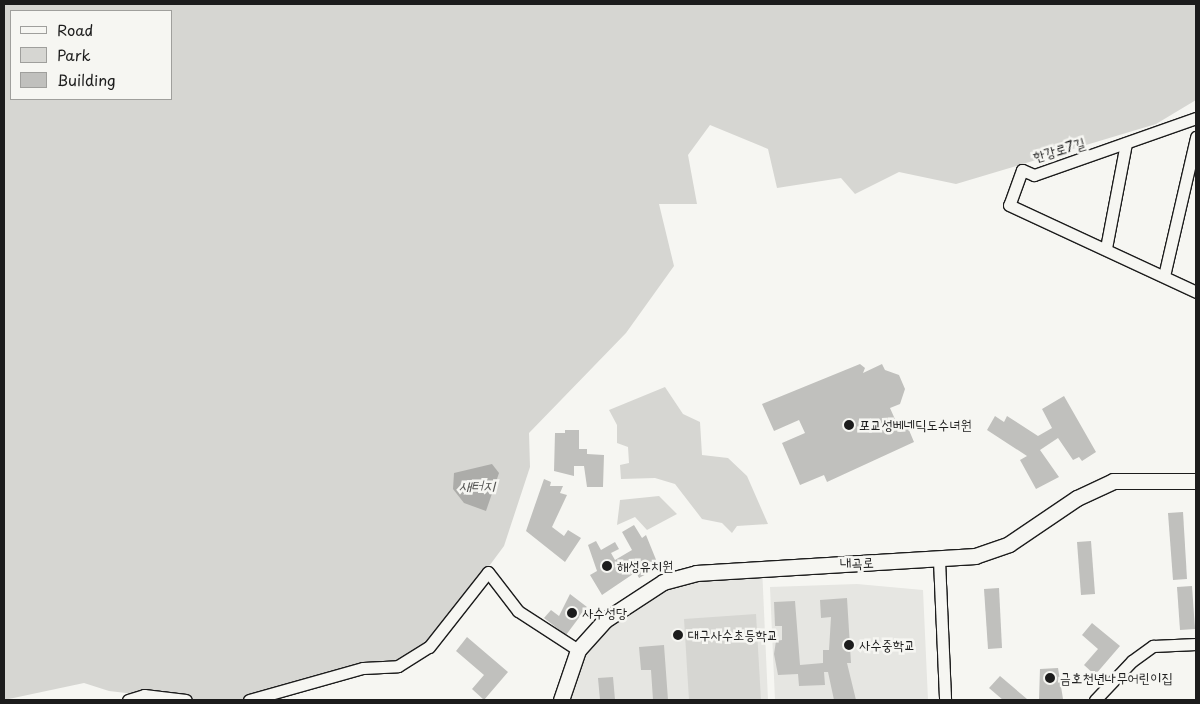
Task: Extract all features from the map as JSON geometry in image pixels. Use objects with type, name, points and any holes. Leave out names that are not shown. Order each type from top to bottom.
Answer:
[{"type":"main road","name":"내곡로","points":[[561,700],[578,650],[634,597],[663,582],[696,572],[939,560],[975,556],[1010,544],[1077,498],[1113,482],[1196,481]]},
{"type":"street","name":"한강로7길","points":[[1196,118],[1034,174],[1022,170],[1009,205],[1106,248],[1196,292]]},
{"type":"street","points":[[1164,276],[1196,137]]},
{"type":"street","points":[[1106,248],[1126,143]]},
{"type":"street","points":[[939,560],[945,700]]},
{"type":"street","points":[[249,700],[363,668],[398,666],[429,647],[488,572],[518,612],[578,650]]},
{"type":"street","points":[[1095,700],[1132,661],[1153,646],[1196,644]]},
{"type":"street","points":[[128,700],[144,695],[186,700]]},
{"type":"shaded area","name":"대구사수초등학교","points":[[762,567],[768,700],[561,700],[578,650],[663,582]]},
{"type":"shaded area","name":"사수중학교","points":[[857,584],[923,590],[928,700],[775,700],[770,587]]},
{"type":"green space","points":[[4,4],[1196,4],[1196,100],[1156,124],[956,184],[899,172],[855,194],[841,178],[777,188],[768,149],[710,125],[688,155],[697,204],[659,204],[674,266],[626,333],[529,433],[530,467],[504,546],[429,647],[398,666],[363,668],[249,700],[186,700],[109,691],[84,683],[4,700]]},
{"type":"green space","points":[[665,387],[683,414],[700,422],[702,455],[728,458],[747,476],[768,524],[737,526],[732,533],[722,523],[702,519],[675,484],[655,478],[621,479],[620,465],[629,463],[628,447],[617,443],[617,425],[609,410]]},
{"type":"green space","points":[[659,496],[677,514],[647,530],[635,517],[617,525],[620,500]]},
{"type":"green space","points":[[756,614],[761,700],[689,700],[684,619]]},
{"type":"water","name":"새터지","points":[[492,464],[499,473],[486,511],[464,503],[453,489],[454,473]]},
{"type":"building","name":"포교성베네딕도수녀원","points":[[860,364],[865,368],[863,373],[882,364],[885,370],[899,375],[905,389],[900,404],[890,408],[898,426],[906,423],[914,442],[827,482],[824,475],[800,485],[782,443],[805,433],[799,420],[774,431],[762,404]]},
{"type":"building","points":[[1064,396],[1096,452],[1082,461],[1079,457],[1073,460],[1058,438],[1040,450],[1059,477],[1036,489],[1020,460],[1027,456],[987,430],[995,416],[1004,422],[1007,416],[1038,436],[1052,428],[1042,409]]},
{"type":"building","points":[[565,430],[579,430],[579,449],[587,449],[587,454],[604,455],[603,487],[587,487],[584,466],[574,466],[574,476],[554,471],[555,433],[565,433]]},
{"type":"building","points":[[544,479],[551,482],[550,486],[563,486],[560,493],[567,495],[552,527],[564,536],[568,530],[581,538],[565,562],[526,531]]},
{"type":"building","points":[[1183,512],[1187,579],[1173,580],[1168,513]]},
{"type":"building","name":"해성유치원","points":[[634,525],[642,538],[646,535],[659,567],[639,578],[636,572],[602,595],[590,575],[597,571],[588,545],[596,541],[601,550],[615,542],[619,549],[611,553],[615,560],[632,550],[622,532]]},
{"type":"building","points":[[1091,541],[1095,594],[1081,595],[1077,542]]},
{"type":"building","points":[[1192,586],[1195,629],[1180,630],[1177,587]]},
{"type":"building","points":[[999,588],[1002,648],[988,649],[984,589]]},
{"type":"building","name":"사수성당","points":[[570,594],[587,607],[566,635],[544,618],[551,610],[559,616]]},
{"type":"building","name":"사수중학교","points":[[847,598],[851,663],[847,663],[856,700],[834,700],[828,672],[824,672],[825,685],[799,686],[798,674],[778,675],[774,654],[776,641],[782,640],[782,626],[775,626],[774,602],[795,601],[800,665],[823,663],[823,650],[829,650],[831,617],[821,618],[820,600]]},
{"type":"building","points":[[1092,623],[1120,646],[1095,675],[1084,665],[1098,649],[1082,635]]},
{"type":"building","points":[[467,637],[508,672],[484,700],[472,689],[484,675],[456,651]]},
{"type":"building","points":[[664,645],[668,700],[653,700],[651,670],[641,670],[639,647]]},
{"type":"building","name":"금호천년나무어린이집","points":[[1058,668],[1063,699],[1039,700],[1040,669]]},
{"type":"building","points":[[1000,676],[1027,699],[1003,700],[989,688]]},
{"type":"building","points":[[613,677],[615,700],[600,700],[598,678]]},
{"type":"place","name":"포교성베네딕도수녀원","points":[[849,425]]},
{"type":"place","name":"해성유치원","points":[[607,566]]},
{"type":"place","name":"사수성당","points":[[572,613]]},
{"type":"place","name":"대구사수초등학교","points":[[678,635]]},
{"type":"place","name":"사수중학교","points":[[849,645]]},
{"type":"place","name":"금호천년나무어린이집","points":[[1050,678]]}]
